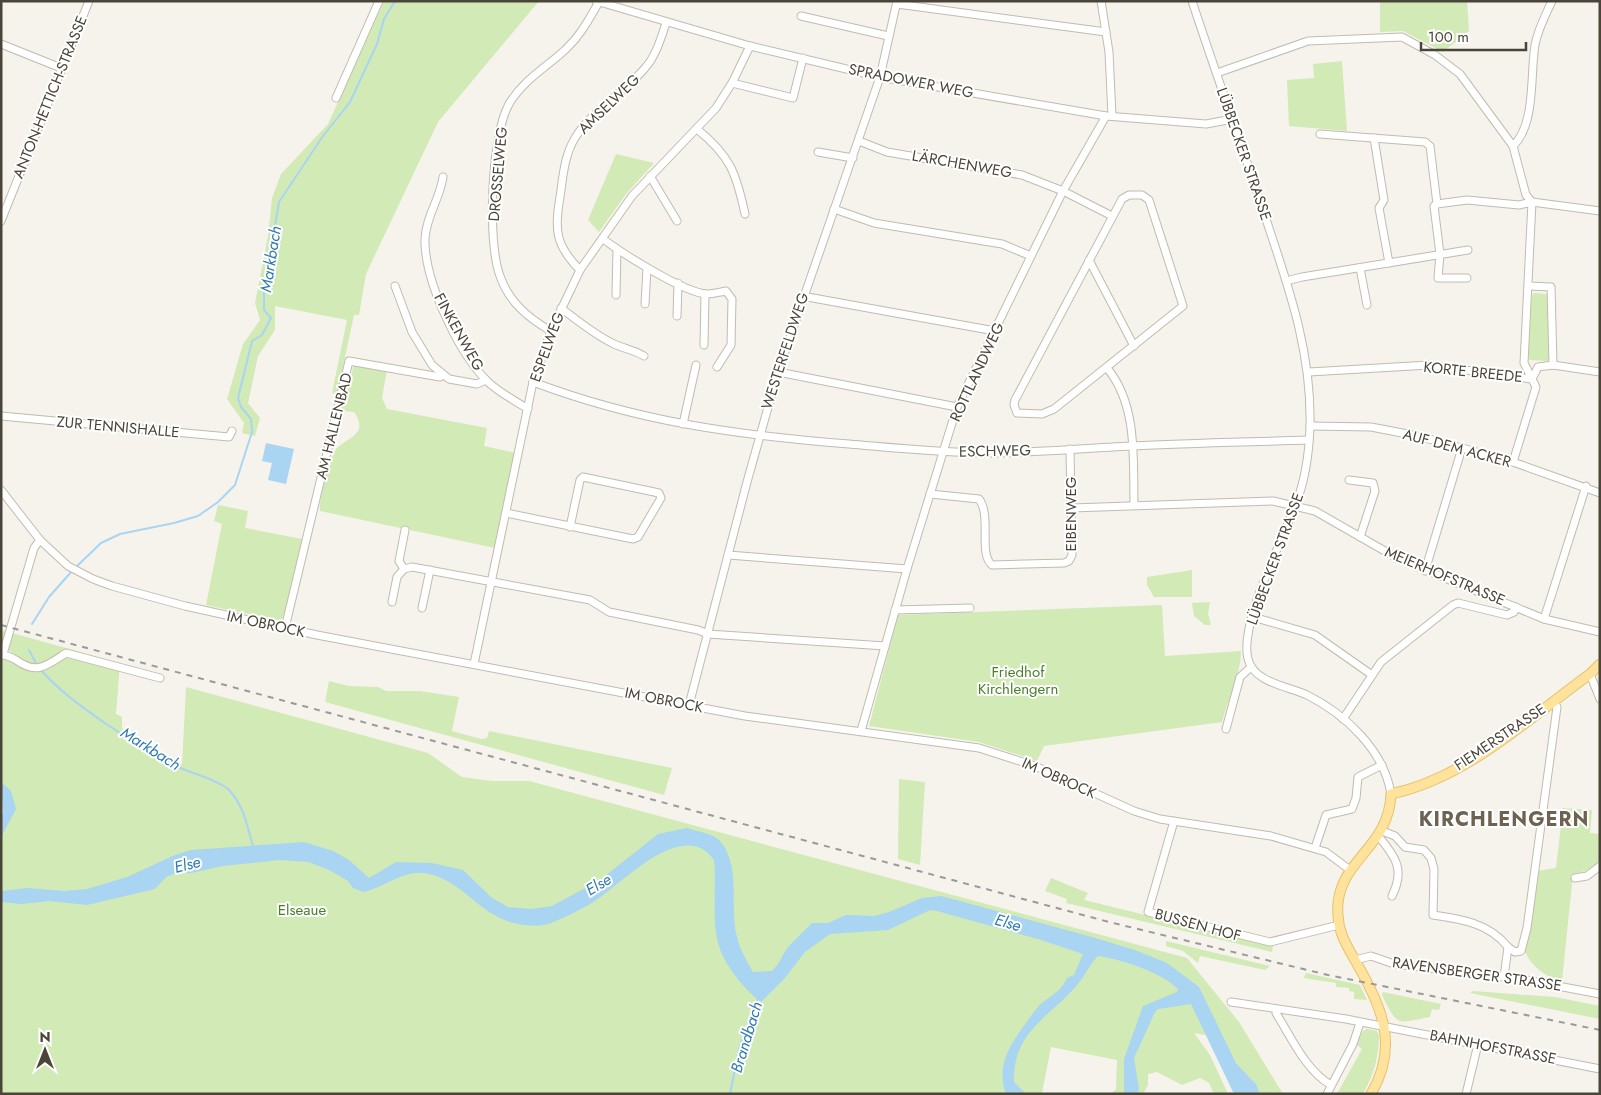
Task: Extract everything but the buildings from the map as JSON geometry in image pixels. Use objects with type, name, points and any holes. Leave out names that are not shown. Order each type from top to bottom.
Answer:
[{"type":"main road","name":"FIEMERSTRASSE","points":[[1391,794],[1416,787],[1470,762],[1590,674],[1600,664]]},
{"type":"main road","points":[[1372,1094],[1387,1048],[1385,1028],[1376,1000],[1341,935],[1338,924],[1339,893],[1350,870],[1380,834],[1391,808],[1391,794]]},
{"type":"street","name":"ANTON-HETTICH-STRASSE","points":[[1,221],[89,1]]},
{"type":"street","points":[[336,98],[379,1]]},
{"type":"street","points":[[1101,1],[1113,105],[1109,116]]},
{"type":"street","name":"LÜBBECKER STRASSE","points":[[1192,1],[1298,316],[1309,372],[1310,426],[1303,480],[1296,505],[1271,563],[1253,618],[1247,653],[1251,667]]},
{"type":"street","points":[[1513,146],[1521,138],[1531,92],[1537,35],[1552,1]]},
{"type":"street","name":"SPRADOWER WEG","points":[[597,2],[750,46],[880,77],[1109,116],[1206,124],[1232,119]]},
{"type":"street","name":"DROSSELWEG","points":[[550,331],[535,322],[515,304],[500,276],[495,259],[493,217],[498,132],[509,104],[520,88],[567,48],[584,29],[597,2]]},
{"type":"street","points":[[897,2],[1106,32]]},
{"type":"street","name":"WESTERFELDWEG","points":[[688,705],[758,437],[802,296],[853,158],[880,77],[897,2]]},
{"type":"street","points":[[801,16],[888,36]]},
{"type":"street","name":"AMSELWEG","points":[[580,270],[566,256],[557,237],[558,207],[566,157],[574,139],[585,123],[646,68],[660,42],[666,23]]},
{"type":"street","points":[[1217,72],[1308,41],[1402,37],[1435,55],[1460,74],[1513,146],[1526,195],[1532,202],[1524,363],[1536,387],[1513,462]]},
{"type":"street","points":[[1,44],[61,68]]},
{"type":"street","name":"ESPELWEG","points":[[474,664],[533,382],[550,331],[580,270],[632,196],[716,108],[732,83],[750,46]]},
{"type":"street","points":[[732,83],[793,98],[803,58]]},
{"type":"street","name":"ROTTLANDWEG","points":[[861,730],[907,569],[957,407],[1063,191],[1109,116]]},
{"type":"street","points":[[697,129],[727,157],[738,182],[744,214]]},
{"type":"street","points":[[1320,134],[1425,142],[1430,146],[1438,204]]},
{"type":"street","points":[[1374,138],[1384,200],[1379,208],[1389,263]]},
{"type":"street","name":"LÄRCHENWEG","points":[[859,141],[887,152],[1022,175],[1063,191],[1112,216]]},
{"type":"street","points":[[818,152],[853,158]]},
{"type":"street","points":[[650,176],[677,221]]},
{"type":"street","name":"FINKENWEG","points":[[442,177],[441,190],[432,205],[426,226],[428,270],[433,288],[452,328],[486,380],[528,408]]},
{"type":"street","points":[[1142,195],[1149,200],[1184,303],[1181,308],[1107,368],[1048,413],[1022,414],[1015,409],[1015,400],[1112,216],[1125,196],[1142,195]]},
{"type":"street","points":[[1467,278],[1438,278],[1440,254],[1434,206],[1467,200],[1519,205],[1532,202],[1600,211]]},
{"type":"street","points":[[834,209],[874,223],[1002,244],[1030,256]]},
{"type":"street","points":[[603,239],[647,268],[678,284],[705,294],[726,291],[732,299],[731,345],[717,367]]},
{"type":"street","points":[[616,295],[617,249]]},
{"type":"street","points":[[1286,281],[1468,250]]},
{"type":"street","points":[[1089,260],[1134,346]]},
{"type":"street","points":[[645,304],[647,268]]},
{"type":"street","points":[[1360,268],[1367,305]]},
{"type":"street","points":[[677,316],[678,284]]},
{"type":"street","points":[[395,286],[420,348],[442,375]]},
{"type":"street","points":[[1529,286],[1551,287],[1553,365],[1600,372]]},
{"type":"street","points":[[704,345],[705,294]]},
{"type":"street","points":[[802,296],[995,331]]},
{"type":"street","points":[[561,308],[593,332],[616,345],[633,349],[644,356]]},
{"type":"street","name":"AM HALLENBAD","points":[[284,628],[349,361],[440,377],[442,375],[448,379],[477,384],[486,380]]},
{"type":"street","points":[[683,424],[696,365]]},
{"type":"street","name":"KORTE BREEDE","points":[[1309,372],[1429,365],[1532,379],[1538,367],[1553,365]]},
{"type":"street","points":[[1107,368],[1123,393],[1132,446],[1134,506]]},
{"type":"street","points":[[778,372],[957,407]]},
{"type":"street","name":"ESCHWEG","points":[[533,382],[613,409],[758,437],[944,452],[1309,440]]},
{"type":"street","name":"ZUR TENNISHALLE","points":[[1,416],[229,437],[232,431]]},
{"type":"street","name":"AUF DEM ACKER","points":[[1310,426],[1371,427],[1418,436],[1513,462],[1586,486],[1600,493]]},
{"type":"street","points":[[1425,571],[1462,448]]},
{"type":"street","name":"EIBENWEG","points":[[930,494],[979,499],[985,509],[987,558],[992,565],[1055,564],[1069,561],[1072,555],[1070,449]]},
{"type":"street","points":[[506,513],[570,527],[633,539],[638,537],[661,498],[659,493],[583,477],[580,480],[570,527]]},
{"type":"street","points":[[1349,480],[1373,483],[1374,490],[1360,537]]},
{"type":"street","points":[[1544,619],[1586,486]]},
{"type":"street","name":"IM OBROCK","points":[[1,490],[40,540],[68,566],[112,586],[185,606],[284,628],[688,705],[792,723],[861,730],[979,748],[1035,766],[1134,811],[1174,821],[1259,833],[1315,848],[1342,861],[1350,870]]},
{"type":"street","name":"MEIERHOFSTRASSE","points":[[1072,508],[1273,501],[1296,505],[1315,511],[1397,558],[1425,571],[1544,619],[1600,632]]},
{"type":"street","points":[[404,569],[399,561],[405,530]]},
{"type":"street","points":[[40,540],[34,548],[2,655],[34,669],[45,667],[66,653],[160,678]]},
{"type":"street","points":[[728,555],[907,569]]},
{"type":"street","points":[[392,602],[397,577],[404,569],[412,567],[492,583],[497,581],[590,600],[609,612],[708,634],[885,646]]},
{"type":"street","points":[[422,608],[430,570]]},
{"type":"street","points":[[1343,720],[1380,662],[1453,605],[1458,603],[1507,615],[1514,612],[1516,607]]},
{"type":"street","points":[[895,610],[970,608]]},
{"type":"street","points":[[1253,618],[1315,634],[1372,675]]},
{"type":"street","points":[[1226,728],[1240,678],[1251,667],[1261,676],[1307,696],[1343,720],[1366,742],[1382,765],[1391,794]]},
{"type":"street","points":[[1590,674],[1600,699]]},
{"type":"street","points":[[1380,834],[1395,836],[1405,847],[1424,850],[1431,858],[1434,869],[1433,915],[1470,921],[1494,934],[1515,952],[1521,951],[1527,928],[1557,707],[1553,701]]},
{"type":"street","points":[[1315,848],[1326,815],[1352,809],[1356,798],[1358,777],[1382,765]]},
{"type":"street","name":"BUSSEN HOF","points":[[1174,821],[1148,912],[1270,942],[1338,924]]},
{"type":"street","points":[[1380,834],[1399,868],[1400,876],[1392,896]]},
{"type":"street","points":[[1575,878],[1587,876],[1600,866]]},
{"type":"street","points":[[1504,977],[1508,947]]},
{"type":"street","name":"RAVENSBERGER STRASSE","points":[[1355,960],[1371,956],[1394,964],[1504,977],[1600,994]]},
{"type":"street","name":"BAHNHOFSTRASSE","points":[[1232,1002],[1346,1019],[1600,1069]]},
{"type":"street","points":[[1277,1009],[1276,1013],[1305,1060],[1324,1081],[1331,1085]]},
{"type":"street","points":[[1327,1094],[1353,1044],[1360,1023]]},
{"type":"street","points":[[1466,1094],[1478,1044]]},
{"type":"green space","points":[[384,1],[539,1],[438,122],[366,274],[359,315],[354,315],[337,394],[332,393],[347,320],[275,306],[275,330],[258,356],[248,403],[260,418],[255,436],[242,433],[244,423],[227,399],[243,344],[260,320],[255,303],[268,236],[272,198],[281,174],[328,124]]},
{"type":"green space","points":[[1380,1],[1467,1],[1469,31],[1443,52],[1403,31],[1380,32]]},
{"type":"green space","points":[[1342,61],[1347,131],[1289,126],[1287,80],[1314,78],[1313,64]]},
{"type":"green space","points":[[616,154],[654,163],[626,194],[599,232],[588,220]]},
{"type":"green space","points":[[1534,293],[1549,296],[1551,360],[1548,361],[1530,360],[1528,358],[1532,295]]},
{"type":"green space","points":[[354,364],[387,370],[382,398],[387,409],[487,428],[484,446],[516,453],[495,548],[320,511],[322,492],[333,454],[357,432],[359,427],[359,420],[354,412],[342,411]]},
{"type":"green space","points":[[218,505],[248,511],[245,528],[302,539],[285,612],[281,621],[206,605],[222,524],[214,521]]},
{"type":"green space","points":[[1192,570],[1192,597],[1154,597],[1147,585],[1147,577]]},
{"type":"green space","points":[[1210,602],[1208,614],[1211,625],[1205,625],[1194,616],[1192,603]]},
{"type":"green space","name":"Friedhof Kirchlengern","points":[[1162,605],[1165,656],[1241,651],[1237,678],[1222,722],[1044,746],[1037,761],[979,742],[869,726],[898,615]]},
{"type":"green space","name":"Elseaue","points":[[1,630],[120,663],[116,714],[122,717],[122,728],[149,747],[182,764],[186,687],[428,753],[462,777],[492,781],[529,781],[1187,958],[1239,1022],[1283,1094],[1260,1094],[1256,1084],[1236,1063],[1221,1033],[1205,1035],[1194,1033],[1210,1055],[1228,1094],[1214,1094],[1209,1083],[1200,1078],[1182,1085],[1157,1072],[1148,1074],[1148,1085],[1143,1094],[1111,1094],[1116,1089],[1117,1060],[1051,1047],[1042,1093],[1044,1094],[1,1094],[1,825],[9,809],[1,794],[1,661],[13,655],[9,650],[1,649]]},
{"type":"green space","points":[[329,681],[349,686],[378,687],[386,691],[420,691],[459,697],[452,731],[481,739],[487,738],[489,731],[672,768],[664,795],[325,702]]},
{"type":"green space","points":[[899,779],[925,782],[920,865],[898,859]]},
{"type":"green space","points":[[1563,808],[1592,810],[1590,833],[1600,834],[1600,862],[1585,871],[1573,874],[1562,981],[1539,970],[1530,960],[1525,950],[1536,871],[1556,868]]},
{"type":"green space","points":[[1051,878],[1088,893],[1084,900],[1273,946],[1272,952],[1066,903],[1067,899],[1045,891]]},
{"type":"green space","points":[[1166,941],[1270,966],[1265,970],[1200,956],[1198,963],[1183,951],[1166,946]]},
{"type":"green space","points":[[1306,973],[1360,985],[1367,1000],[1354,999],[1354,992],[1349,991],[1349,988],[1336,987],[1336,983],[1304,978]]},
{"type":"green space","points":[[1473,991],[1555,997],[1600,1006],[1600,1019],[1470,993]]},
{"type":"green space","points":[[1383,992],[1441,1004],[1439,1010],[1432,1009],[1430,1017],[1400,1021],[1392,1013],[1382,995]]},
{"type":"green space","points":[[1367,1029],[1377,1031],[1379,1035],[1377,1058],[1367,1087],[1363,1094],[1337,1094],[1362,1049],[1356,1044],[1363,1031]]},
{"type":"water","points":[[266,443],[294,449],[286,484],[268,480],[272,463],[262,461]]},
{"type":"water","points":[[1,782],[11,791],[16,809],[1,837],[1,815],[3,813]]},
{"type":"water","name":"Else","points":[[687,828],[716,838],[726,850],[733,874],[737,937],[753,972],[772,971],[787,948],[812,923],[828,923],[846,915],[875,916],[922,898],[941,896],[1092,937],[1135,950],[1167,963],[1199,987],[1236,1063],[1256,1084],[1260,1094],[1234,1094],[1191,1004],[1158,1009],[1155,1012],[1134,1058],[1139,1089],[1137,1094],[1124,1094],[1124,1059],[1143,1006],[1177,992],[1178,989],[1161,977],[1140,967],[1098,956],[1077,985],[1034,1027],[1019,1050],[1015,1065],[1014,1082],[1026,1094],[1006,1094],[1002,1075],[1009,1049],[1036,1009],[1058,991],[1067,978],[1074,975],[1083,954],[1038,939],[937,911],[930,910],[888,930],[830,934],[805,952],[784,979],[761,1002],[736,977],[719,946],[715,926],[714,860],[702,849],[688,846],[673,848],[657,855],[590,904],[545,925],[525,925],[510,922],[485,909],[454,885],[442,878],[429,874],[420,873],[404,876],[364,892],[353,888],[348,881],[331,871],[309,862],[279,860],[223,866],[191,873],[176,873],[166,877],[155,889],[87,905],[50,901],[21,904],[1,902],[1,891],[27,888],[65,891],[87,889],[127,877],[175,855],[191,850],[304,842],[333,851],[349,860],[369,878],[396,862],[432,863],[463,870],[492,898],[508,907],[531,909],[552,906],[600,880],[658,834]]},
{"type":"waterway","name":"Markbach","points":[[75,568],[101,543],[120,534],[198,516],[218,502],[235,485],[252,432],[251,419],[241,407],[238,398],[252,341],[262,335],[271,318],[264,310],[264,294],[279,202],[323,136],[350,102],[377,44],[384,19],[395,1]]},
{"type":"waterway","name":"Markbach","points":[[32,624],[49,597],[72,571]]},
{"type":"waterway","name":"Markbach","points":[[29,650],[37,665]]},
{"type":"waterway","name":"Markbach","points":[[40,669],[69,696],[126,737],[181,768],[213,781],[229,790],[242,809],[253,846]]},
{"type":"waterway","name":"Brandbach","points":[[730,1094],[739,1049],[758,998]]},
{"type":"railway","points":[[1,625],[1109,922],[1328,975],[1600,1030]]},
{"type":"district","name":"KIRCHLENGERN","points":[[1504,819]]}]
